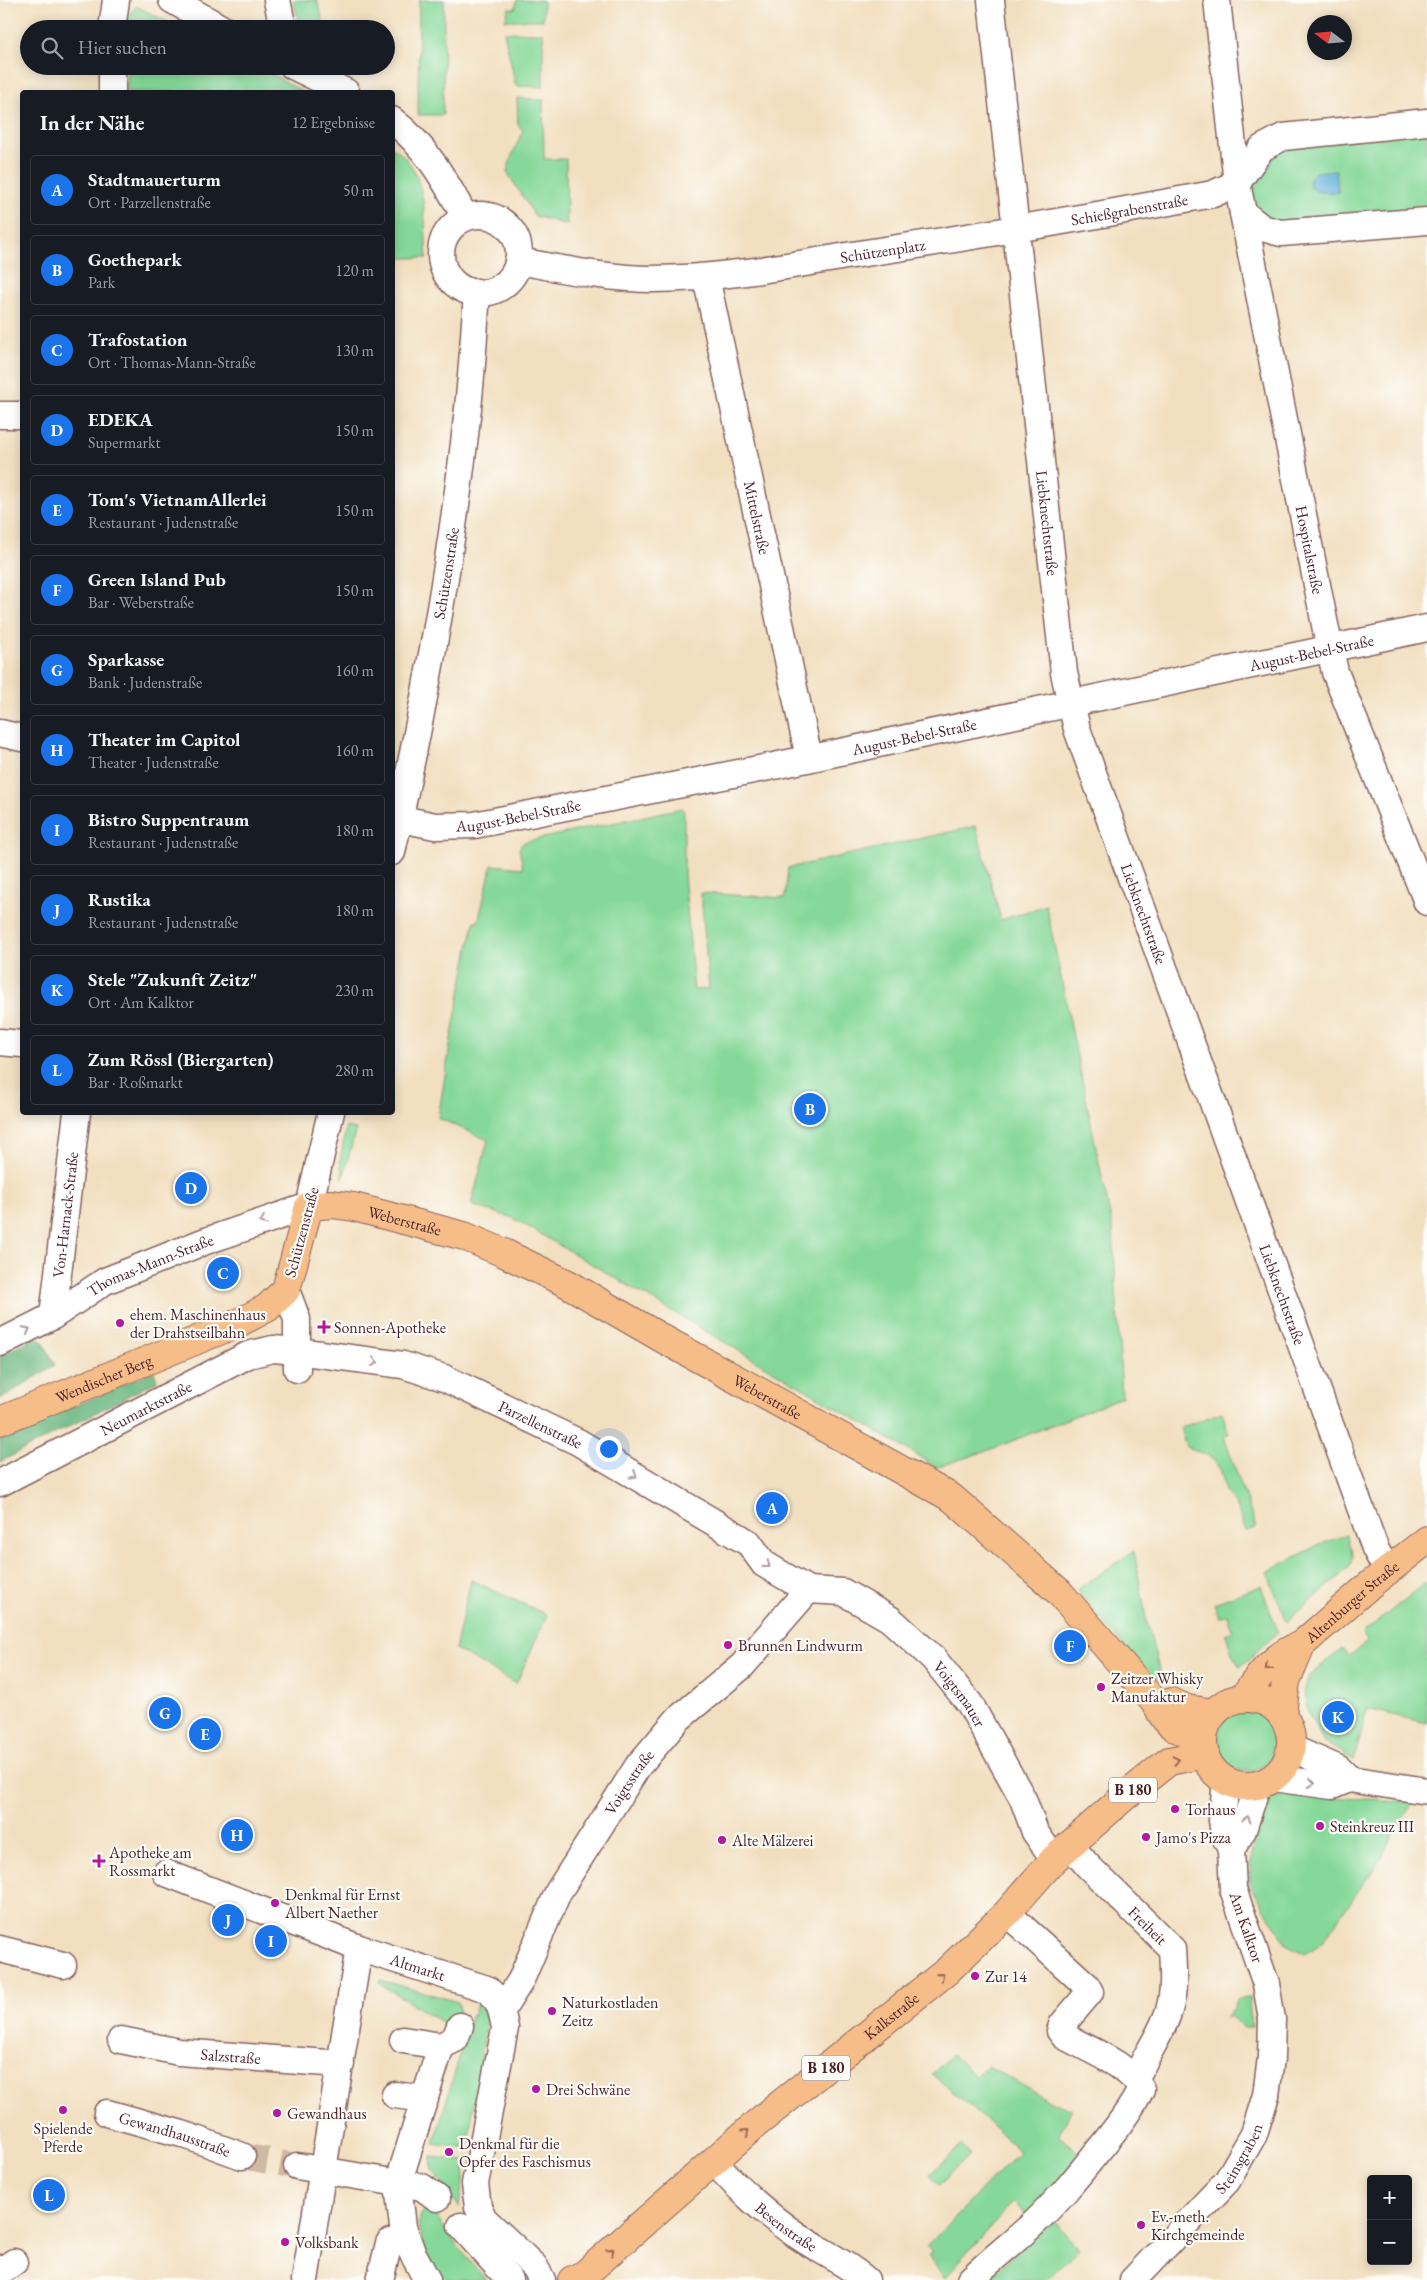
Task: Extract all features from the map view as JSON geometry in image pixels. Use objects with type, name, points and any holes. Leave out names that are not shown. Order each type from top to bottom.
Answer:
[{"type":"main road","name":"Weberstraße","points":[[309,1206],[332,1204],[354,1207],[464,1236],[504,1253],[568,1284],[665,1340],[952,1498],[1059,1592],[1158,1706],[1162,1717],[1176,1729],[1204,1746]]},
{"type":"main road","name":"Schützenstraße","points":[[286,1290],[309,1206]]},
{"type":"main road","name":"Wendischer Berg","points":[[0,1421],[238,1323],[267,1308],[286,1290]]},
{"type":"main road","name":"Altenburger Straße","points":[[1243,1698],[1258,1676],[1284,1651],[1301,1645],[1387,1571],[1427,1540]]},
{"type":"main road","name":"Altenburger Straße","points":[[1282,1715],[1286,1681],[1301,1645]]},
{"type":"main road","points":[[1243,1698],[1265,1702],[1282,1715],[1290,1734],[1291,1748],[1285,1765],[1265,1782],[1241,1786],[1226,1781],[1212,1770],[1204,1746],[1207,1724],[1214,1713],[1227,1703],[1243,1698]]},
{"type":"main road","points":[[1158,1706],[1172,1702],[1187,1709],[1214,1713]]},
{"type":"main road","name":"Kalkstraße","points":[[572,2280],[585,2274],[757,2123],[947,1971],[1007,1913],[1062,1852],[1169,1761],[1204,1746]]},
{"type":"street","points":[[113,20],[116,0]]},
{"type":"street","points":[[172,0],[207,20]]},
{"type":"street","points":[[277,0],[281,20]]},
{"type":"street","points":[[991,0],[1017,230]]},
{"type":"street","name":"Hospitalstraße","points":[[1217,0],[1237,183],[1335,672],[1427,902]]},
{"type":"street","points":[[112,75],[112,90]]},
{"type":"street","points":[[311,75],[342,90]]},
{"type":"street","points":[[395,122],[416,139],[422,147],[445,179],[465,217]]},
{"type":"street","points":[[1237,183],[1262,148],[1283,137],[1427,122]]},
{"type":"street","name":"Schießgrabenstraße","points":[[1017,230],[1213,194],[1237,183]]},
{"type":"street","points":[[1243,212],[1262,228],[1281,233],[1427,221]]},
{"type":"street","points":[[479,214],[493,216],[505,223],[515,236],[520,251],[518,261],[518,267],[509,281],[496,290],[477,292],[464,290],[451,280],[443,266],[441,250],[445,237],[453,225],[465,217],[479,214]]},
{"type":"street","name":"Schützenplatz","points":[[518,261],[582,273],[652,279],[706,277],[1017,230]]},
{"type":"street","name":"Liebknechtstraße","points":[[1017,230],[1064,673],[1070,704],[1077,729],[1368,1530],[1380,1561],[1387,1571]]},
{"type":"street","name":"Mittelstraße","points":[[706,277],[809,758]]},
{"type":"street","name":"Schützenstraße","points":[[396,818],[431,660],[452,535],[468,414],[477,292]]},
{"type":"street","points":[[0,415],[20,415]]},
{"type":"street","name":"August-Bebel-Straße","points":[[396,818],[447,827],[474,825],[809,758],[1330,650],[1427,628]]},
{"type":"street","points":[[0,733],[20,738]]},
{"type":"street","points":[[0,1042],[20,1044]]},
{"type":"street","name":"Von-Harnack-Straße","points":[[53,1316],[77,1115]]},
{"type":"street","name":"Schützenstraße","points":[[309,1206],[330,1115]]},
{"type":"street","name":"Thomas-Mann-Straße","points":[[0,1344],[53,1316],[106,1281],[203,1242],[309,1206]]},
{"type":"street","name":"Schützenstraße","points":[[286,1290],[297,1320],[297,1360]]},
{"type":"street","name":"Neumarktstraße","points":[[0,1483],[248,1355],[273,1349],[297,1360]]},
{"type":"street","name":"Parzellenstraße","points":[[297,1360],[403,1365],[444,1378],[586,1447],[749,1543],[764,1564],[808,1590]]},
{"type":"street","name":"Voigtsmauer","points":[[808,1590],[844,1592],[890,1619],[933,1658],[970,1704],[1023,1799],[1035,1832],[1062,1852]]},
{"type":"street","name":"Voigtsstraße","points":[[502,2010],[521,1980],[558,1892],[638,1766],[678,1719],[742,1666],[808,1590]]},
{"type":"street","points":[[1291,1748],[1339,1769],[1349,1780]]},
{"type":"street","points":[[1231,1850],[1243,1830],[1265,1782],[1332,1786],[1349,1780],[1427,1790]]},
{"type":"street","name":"Am Kalktor","points":[[1226,1781],[1222,1820],[1224,1834],[1231,1850],[1233,1889],[1266,1984],[1270,2002]]},
{"type":"street","name":"Freiheit","points":[[970,2280],[995,2255],[1032,2225],[1061,2196],[1108,2140],[1141,2089],[1136,2080],[1140,2067],[1170,2010],[1174,1976],[1172,1949],[1088,1866],[1062,1852]]},
{"type":"street","name":"Altmarkt","points":[[166,1873],[359,1948],[487,1989],[496,1997],[502,2010]]},
{"type":"street","points":[[1007,1913],[1086,1985],[1090,1992],[1062,2025],[1060,2032],[1127,2072],[1136,2080]]},
{"type":"street","points":[[305,2280],[359,1948]]},
{"type":"street","points":[[0,1949],[63,1965]]},
{"type":"street","name":"Steinsgraben","points":[[1133,2280],[1227,2181],[1247,2149],[1259,2117],[1269,2077],[1273,2039],[1270,2002]]},
{"type":"street","points":[[458,2214],[478,2208],[475,2184],[505,2028],[502,2010]]},
{"type":"street","points":[[403,2040],[441,2046],[455,2040],[460,2026]]},
{"type":"street","name":"Salzstraße","points":[[121,2040],[178,2052],[340,2064]]},
{"type":"street","points":[[380,2280],[398,2184],[441,2046]]},
{"type":"street","points":[[395,2095],[425,2099]]},
{"type":"street","name":"Gewandhausstraße","points":[[107,2113],[182,2134],[242,2156]]},
{"type":"street","name":"Besenstraße","points":[[714,2161],[729,2177],[782,2224],[850,2267],[866,2280]]},
{"type":"street","points":[[297,2166],[323,2172],[422,2187],[535,2267],[542,2280]]},
{"type":"street","points":[[458,2214],[510,2280]]},
{"type":"street","points":[[389,2240],[412,2252],[427,2280]]},
{"type":"green space","points":[[293,0],[317,0],[323,20],[299,20]]},
{"type":"green space","points":[[419,0],[444,0],[443,115],[418,115]]},
{"type":"green space","points":[[517,0],[543,0],[543,20],[505,20],[509,8],[515,9]]},
{"type":"green space","points":[[136,6],[164,20],[126,20]]},
{"type":"green space","points":[[504,32],[543,33],[543,87],[516,86]]},
{"type":"green space","points":[[127,75],[273,75],[299,90],[127,90]]},
{"type":"green space","points":[[517,98],[543,100],[544,159],[566,159],[567,225],[535,216],[507,172],[512,155],[523,131],[518,124]]},
{"type":"green space","points":[[1427,128],[1427,216],[1264,223],[1242,184],[1265,152]]},
{"type":"green space","points":[[395,150],[413,168],[419,182],[424,212],[427,258],[395,258]]},
{"type":"green space","points":[[682,808],[684,812],[684,874],[694,990],[709,989],[701,893],[785,898],[788,868],[976,826],[1001,920],[1046,905],[1113,1230],[1122,1397],[992,1449],[937,1467],[513,1218],[471,1205],[488,1140],[438,1118],[474,922],[478,922],[492,865],[523,868],[519,848],[524,842]]},
{"type":"green space","points":[[346,1127],[356,1129],[343,1178],[340,1161]]},
{"type":"green space","points":[[36,1337],[43,1342],[55,1365],[0,1399],[0,1356]]},
{"type":"green space","points":[[154,1371],[157,1381],[0,1462],[0,1439]]},
{"type":"green space","points":[[1222,1412],[1229,1434],[1224,1436],[1256,1528],[1246,1531],[1236,1506],[1225,1491],[1221,1471],[1207,1455],[1186,1447],[1180,1428]]},
{"type":"green space","points":[[1347,1535],[1352,1555],[1349,1568],[1287,1622],[1267,1572],[1320,1544]]},
{"type":"green space","points":[[1134,1551],[1147,1623],[1162,1681],[1143,1670],[1077,1590]]},
{"type":"green space","points":[[471,1580],[547,1615],[516,1684],[455,1649]]},
{"type":"green space","points":[[1427,1582],[1427,1723],[1367,1709],[1354,1760],[1324,1742],[1308,1713],[1304,1693],[1309,1676],[1342,1649],[1348,1657],[1368,1641],[1363,1633]]},
{"type":"green space","points":[[1261,1586],[1278,1632],[1240,1667],[1232,1654],[1226,1634],[1233,1631],[1228,1614],[1219,1617],[1214,1603]]},
{"type":"green space","points":[[1240,1711],[1252,1711],[1268,1719],[1274,1729],[1276,1741],[1274,1753],[1268,1763],[1252,1771],[1240,1771],[1224,1763],[1216,1747],[1216,1735],[1224,1719]]},
{"type":"green space","points":[[1282,1795],[1414,1802],[1395,1829],[1382,1857],[1323,1941],[1305,1954],[1286,1944],[1249,1883],[1254,1832],[1268,1801]]},
{"type":"green space","points":[[381,1980],[458,2002],[459,2011],[456,2021],[452,2026],[446,2025],[380,1984]]},
{"type":"green space","points":[[1249,1998],[1251,2027],[1243,2027],[1230,2016],[1225,2018],[1234,2009],[1237,1999]]},
{"type":"green space","points":[[477,2004],[483,2009],[487,2020],[467,2148],[434,2143],[471,2017]]},
{"type":"green space","points":[[952,2055],[976,2076],[988,2066],[1054,2103],[1072,2110],[1058,2135],[1081,2155],[1027,2216],[1014,2202],[945,2277],[928,2256],[932,2252],[927,2246],[1019,2152],[1009,2140],[932,2074]]},
{"type":"green space","points":[[962,2145],[970,2155],[939,2185],[930,2174]]},
{"type":"green space","points":[[432,2157],[466,2161],[459,2207],[431,2167]]},
{"type":"green space","points":[[428,2204],[454,2242],[486,2280],[440,2280],[425,2250],[420,2233],[419,2218]]},
{"type":"green space","points":[[1052,2219],[1079,2249],[1046,2280],[987,2280]]},
{"type":"water","points":[[1336,170],[1338,192],[1318,192],[1310,187],[1309,180],[1315,172]]},
{"type":"tunnel","points":[[242,2156],[297,2166]]},
{"type":"place","name":"Goethepark","points":[[810,1109]]},
{"type":"place","name":"EDEKA","points":[[191,1188]]},
{"type":"place","name":"Trafostation","points":[[223,1273]]},
{"type":"place","name":"ehem. Maschinenhaus der Drahstseilbahn","points":[[120,1323]]},
{"type":"place","name":"Sonnen-Apotheke","points":[[324,1327]]},
{"type":"place","name":"Stadtmauerturm","points":[[772,1508]]},
{"type":"place","name":"Brunnen Lindwurm","points":[[728,1645]]},
{"type":"place","name":"Green Island Pub","points":[[1070,1646]]},
{"type":"place","name":"Zeitzer Whisky Manufaktur","points":[[1101,1687]]},
{"type":"place","name":"Sparkasse","points":[[165,1713]]},
{"type":"place","name":"Stele \"Zukunft Zeitz\"","points":[[1338,1717]]},
{"type":"place","name":"Tom's VietnamAllerlei","points":[[205,1734]]},
{"type":"place","name":"Torhaus","points":[[1175,1809]]},
{"type":"place","name":"Steinkreuz III","points":[[1320,1826]]},
{"type":"place","name":"Theater im Capitol","points":[[237,1835]]},
{"type":"place","name":"Jamo's Pizza","points":[[1146,1837]]},
{"type":"place","name":"Alte Mälzerei","points":[[722,1840]]},
{"type":"place","name":"Apotheke am Rossmarkt","points":[[99,1861]]},
{"type":"place","name":"Denkmal für Ernst Albert Naether","points":[[275,1903]]},
{"type":"place","name":"Rustika","points":[[228,1920]]},
{"type":"place","name":"Bistro Suppentraum","points":[[271,1941]]},
{"type":"place","name":"Zur 14","points":[[975,1976]]},
{"type":"place","name":"Naturkostladen Zeitz","points":[[552,2011]]},
{"type":"place","name":"Drei Schwäne","points":[[536,2089]]},
{"type":"place","name":"Spielende Pferde","points":[[63,2110]]},
{"type":"place","name":"Gewandhaus","points":[[277,2113]]},
{"type":"place","name":"Denkmal für die Opfer des Faschismus","points":[[449,2152]]},
{"type":"place","name":"Zum Rössl (Biergarten)","points":[[49,2195]]},
{"type":"place","name":"Ev.-meth. Kirchgemeinde","points":[[1141,2225]]},
{"type":"place","name":"Volksbank","points":[[285,2242]]}]
